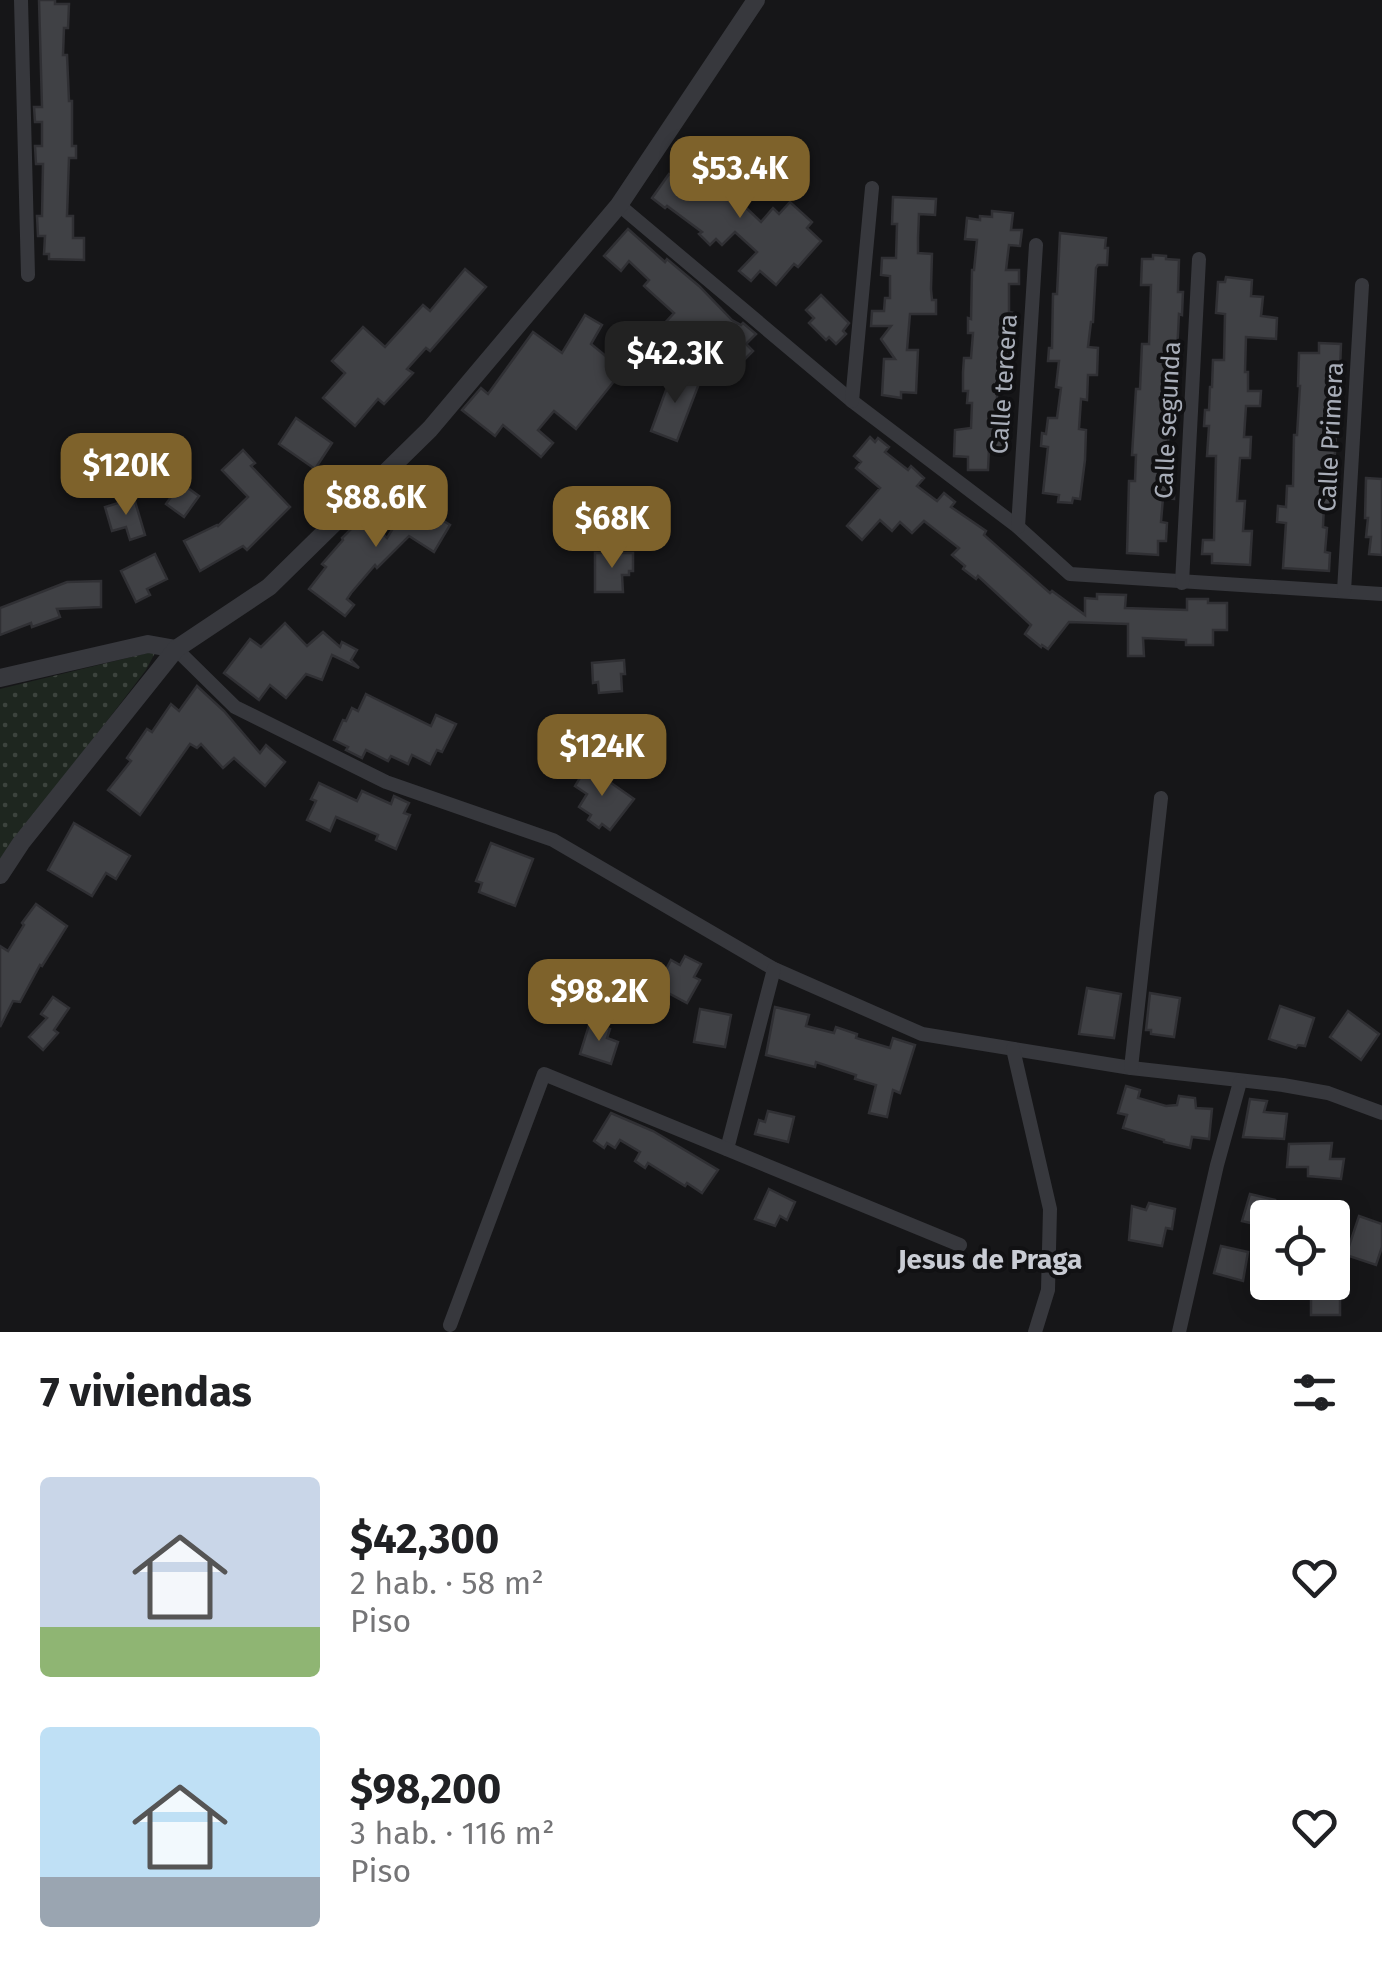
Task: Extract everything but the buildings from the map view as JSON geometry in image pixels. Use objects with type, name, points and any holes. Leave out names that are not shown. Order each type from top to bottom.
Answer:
[{"type":"street","points":[[21,0],[28,276]]},
{"type":"street","points":[[0,875],[21,843],[176,650],[268,587],[430,429],[619,204],[756,0]]},
{"type":"street","points":[[852,401],[872,188]]},
{"type":"street","points":[[619,204],[852,401],[1018,526],[1070,574],[1382,594]]},
{"type":"street","name":"Calle tercera","points":[[1018,526],[1036,245]]},
{"type":"street","name":"Calle segunda","points":[[1182,582],[1200,259]]},
{"type":"street","name":"Calle Primera","points":[[1344,591],[1362,285]]},
{"type":"street","points":[[0,678],[148,644],[176,650],[235,707],[386,782],[554,840],[774,969],[922,1034],[1132,1068],[1283,1085],[1328,1093],[1382,1113]]},
{"type":"street","points":[[1132,1068],[1160,798]]},
{"type":"street","points":[[727,1149],[774,969]]},
{"type":"street","points":[[1013,1049],[1050,1209],[1048,1290],[1034,1332]]},
{"type":"street","points":[[450,1325],[544,1074],[960,1245]]},
{"type":"street","points":[[1179,1332],[1240,1082]]},
{"type":"shaded area","points":[[156,651],[146,670],[0,861],[0,689]]},
{"type":"district","name":"Jesus de Praga","points":[[990,1259]]}]
